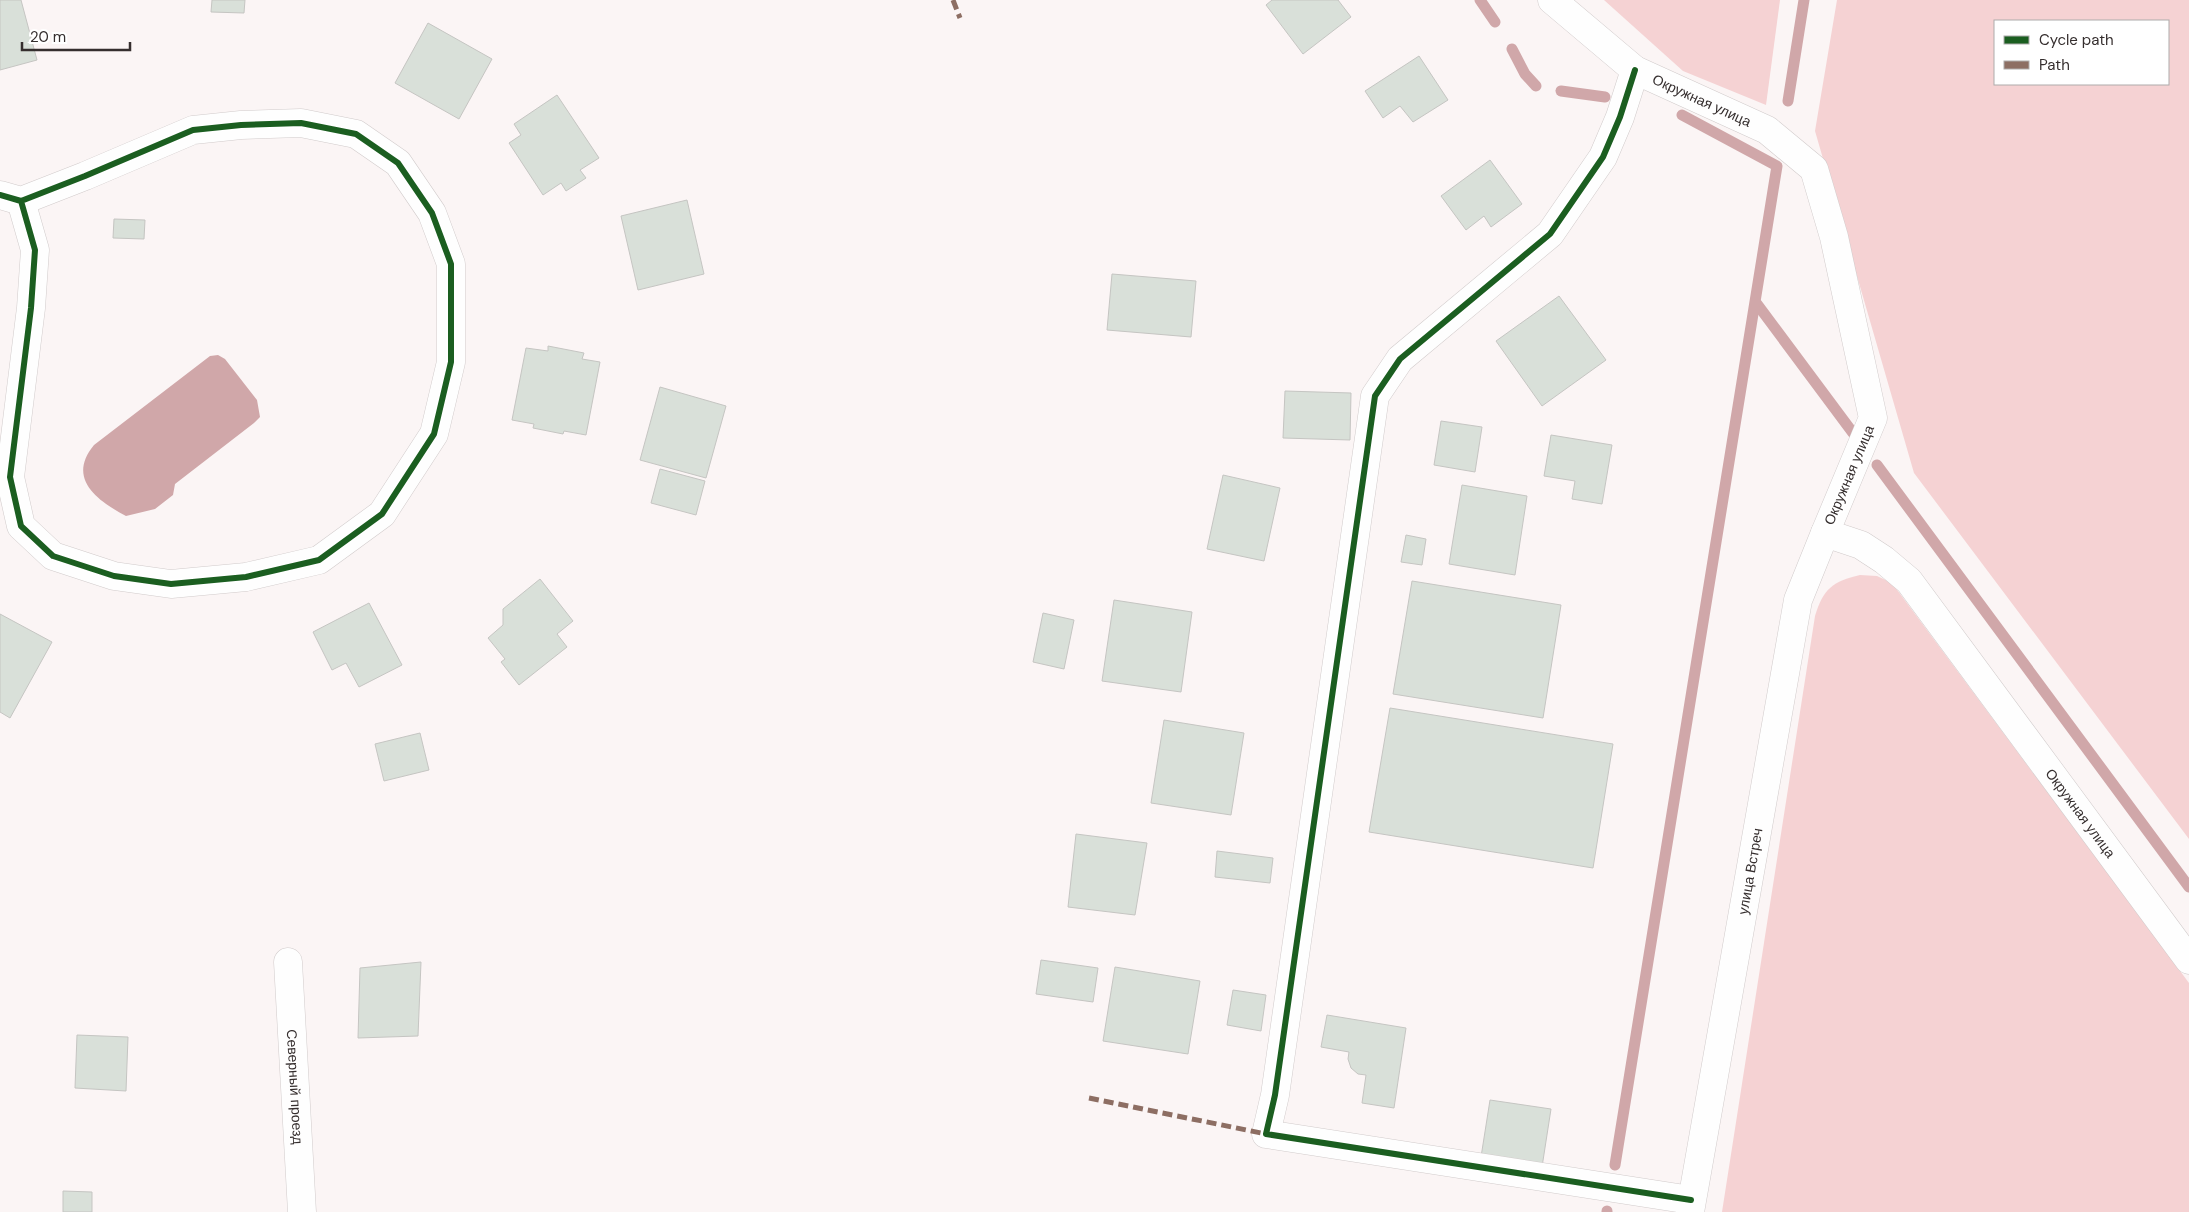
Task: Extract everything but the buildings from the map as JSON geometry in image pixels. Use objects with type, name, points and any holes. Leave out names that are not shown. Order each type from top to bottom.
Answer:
[{"type":"street","name":"Окружная улица","points":[[1552,0],[1635,70],[1767,130],[1814,169],[1834,237],[1873,418],[1825,533],[1861,545],[1884,560],[1909,581],[2189,960]]},
{"type":"street","points":[[1635,70],[1620,117],[1603,157],[1550,234],[1400,359],[1375,396],[1276,1085],[1266,1134],[1690,1206]]},
{"type":"street","points":[[301,123],[356,134],[398,163],[432,213],[451,264],[451,362],[434,434],[382,514],[319,560],[246,577],[171,584],[114,576],[53,556],[20,526],[10,477],[32,308],[35,250],[11,198],[85,176],[193,130],[241,125],[301,123]]},
{"type":"street","name":"улица Встреч","points":[[1690,1206],[1798,600],[1825,533]]},
{"type":"street","name":"Северный проезд","points":[[288,962],[302,1212]]},
{"type":"shaded area","points":[[1604,0],[1780,0],[1766,105],[1683,71]]},
{"type":"shaded area","points":[[1837,0],[2189,0],[2189,839],[1914,473],[1815,131]]},
{"type":"shaded area","points":[[218,355],[225,359],[257,400],[260,417],[175,484],[173,495],[155,509],[126,516],[96,496],[84,478],[83,468],[86,457],[94,445],[210,356]]},
{"type":"shaded area","points":[[1860,575],[1877,576],[1892,583],[2189,983],[2189,1212],[1722,1212],[1815,616],[1822,599],[1830,588],[1836,583]]},
{"type":"waterway","points":[[1480,0],[1495,22]]},
{"type":"waterway","points":[[1788,101],[1804,0]]},
{"type":"waterway","points":[[1512,49],[1525,74],[1536,86]]},
{"type":"waterway","points":[[1561,91],[1605,97]]},
{"type":"waterway","points":[[1615,1165],[1777,166],[1682,115]]},
{"type":"waterway","points":[[1757,304],[1853,433]]},
{"type":"waterway","points":[[1877,465],[2189,887]]},
{"type":"marked path","points":[[953,0],[960,18]]},
{"type":"marked path","points":[[1089,1098],[1266,1134]]},
{"type":"cycle path","points":[[1635,70],[1620,117],[1603,157],[1550,234],[1400,359],[1375,396],[1275,1095],[1266,1134],[1691,1200]]},
{"type":"cycle path","points":[[0,195],[21,201],[193,130],[241,125],[301,123],[356,134],[398,163],[432,213],[451,264],[451,362],[434,434],[382,514],[319,560],[246,577],[171,584],[114,576],[53,556],[21,526],[10,477],[31,308],[35,250],[21,201]]}]
